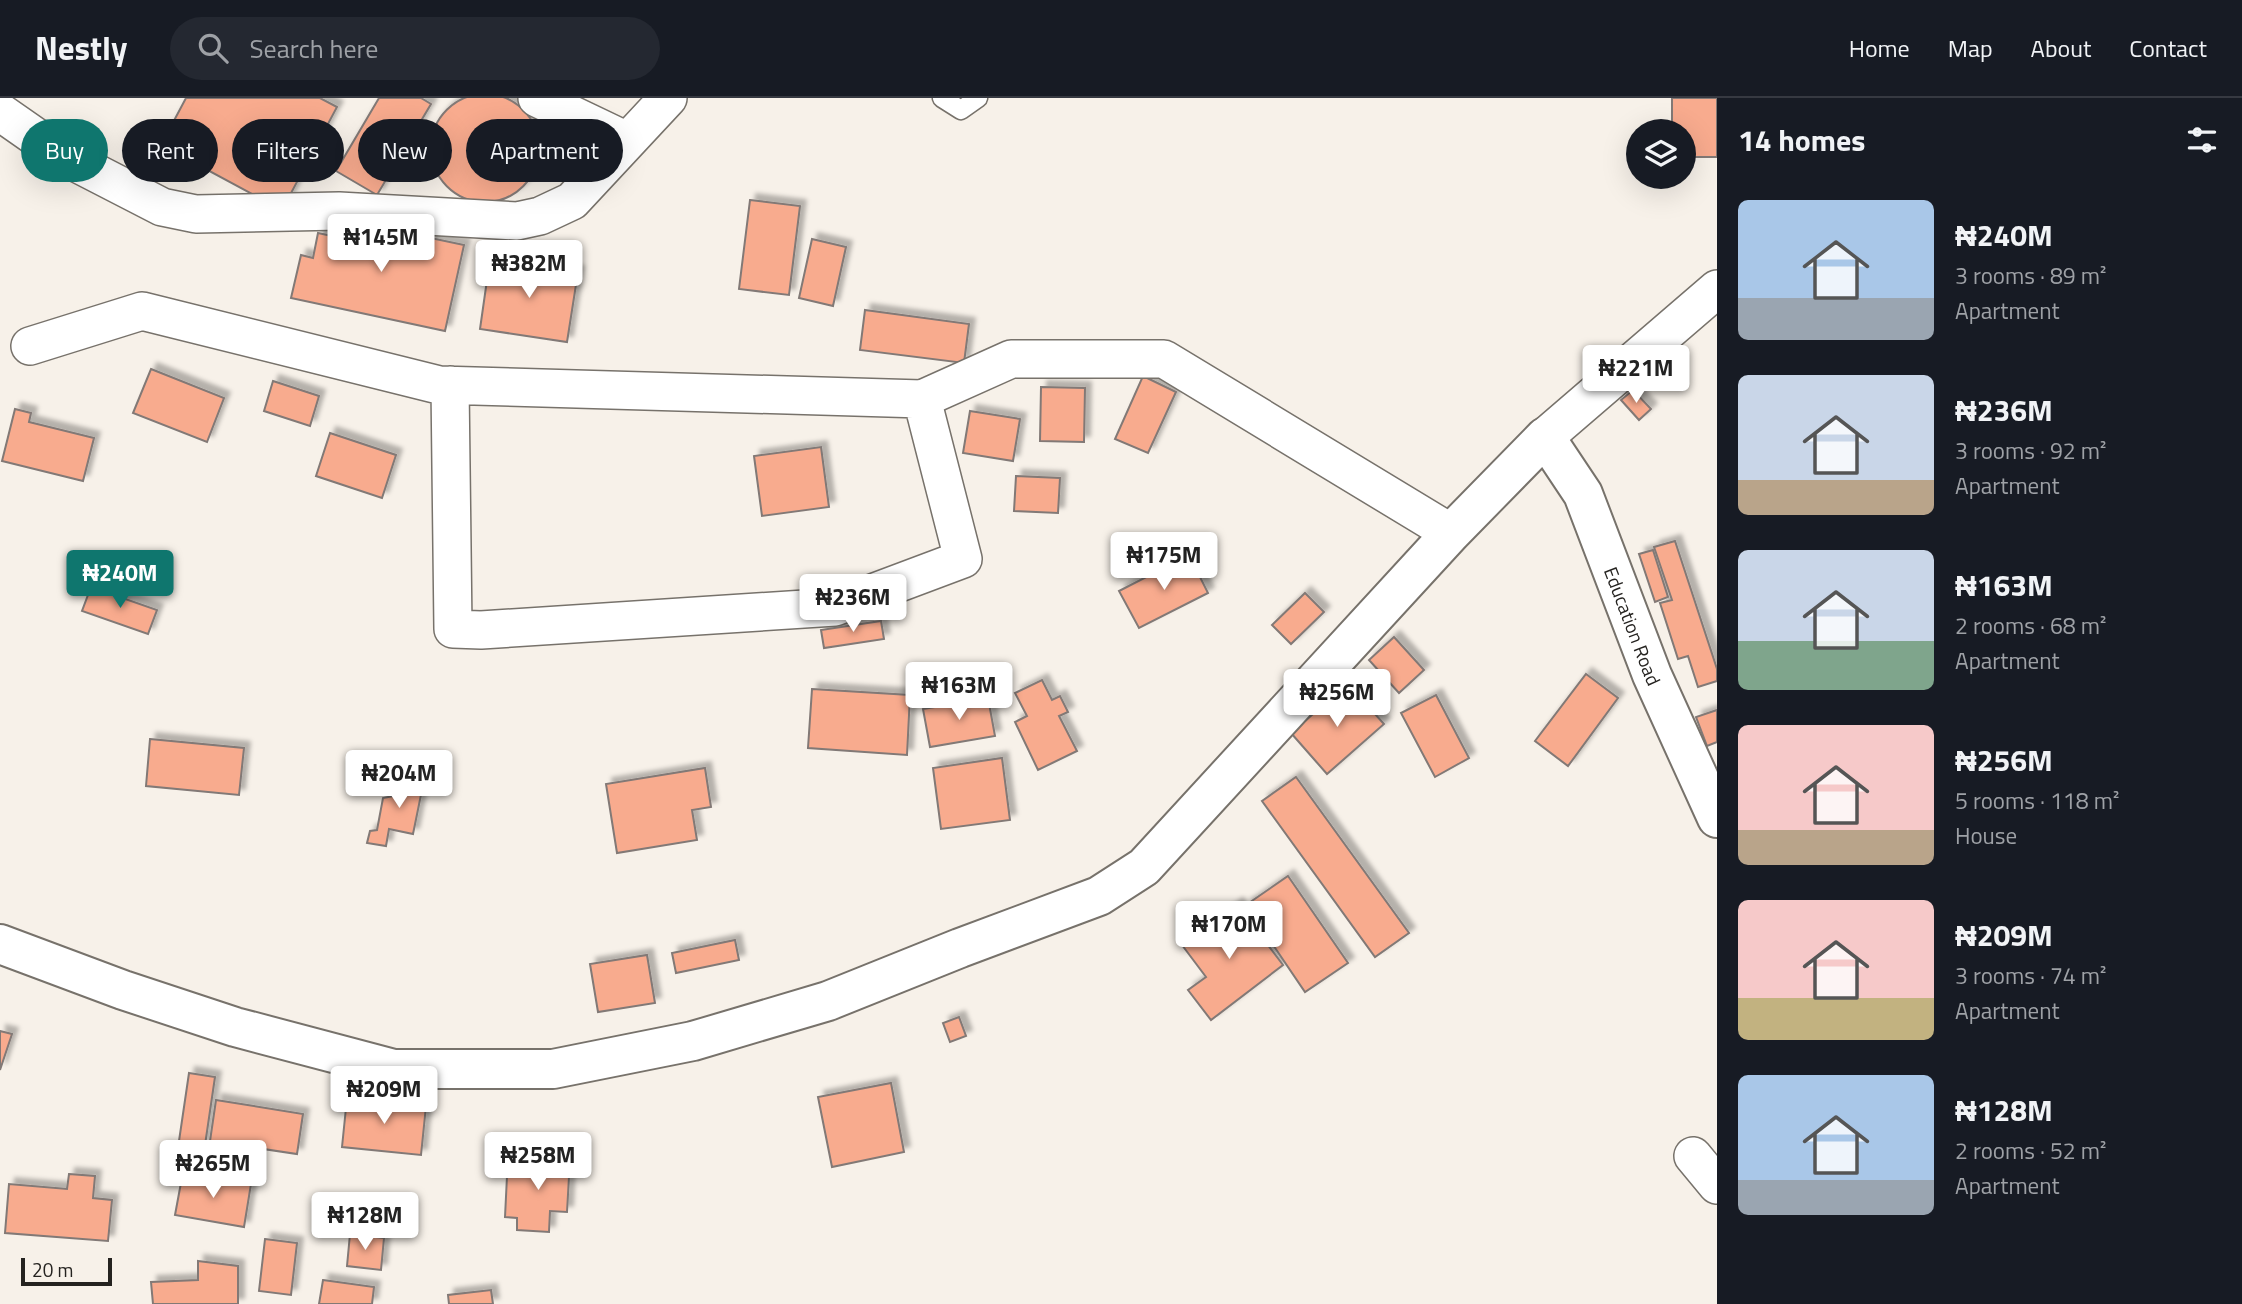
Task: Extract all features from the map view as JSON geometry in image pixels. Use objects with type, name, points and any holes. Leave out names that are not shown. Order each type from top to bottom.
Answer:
[{"type":"street","points":[[537,98],[627,141]]},
{"type":"street","points":[[0,112],[63,156],[162,206],[196,214],[339,211],[517,221],[540,216],[572,201],[668,98]]},
{"type":"street","points":[[0,944],[123,990],[235,1027],[394,1069],[553,1069],[693,1041],[828,1001],[1099,896],[1144,867],[1451,533],[1545,437],[1717,289]]},
{"type":"street","points":[[30,346],[142,311],[439,384],[922,399],[1011,359],[1164,359],[1451,533]]},
{"type":"street","points":[[450,385],[453,629],[481,630],[835,607],[963,559],[922,399]]},
{"type":"street","name":"Education Road","points":[[1545,437],[1583,494],[1652,675],[1717,818]]},
{"type":"street","points":[[1693,1156],[1717,1185]]},
{"type":"lane","points":[[942,98],[961,110],[978,98]]},
{"type":"building","points":[[475,95],[495,95],[515,103],[530,118],[466,119],[466,182],[526,182],[515,193],[495,201],[475,201],[455,193],[444,182],[452,182],[452,119],[439,119],[455,103]]},
{"type":"building","points":[[186,98],[320,98],[337,107],[331,119],[232,119],[232,182],[297,182],[282,210],[218,176],[218,119],[175,119]]},
{"type":"building","points":[[379,98],[421,98],[431,104],[422,119],[367,119]]},
{"type":"building","points":[[1672,98],[1717,98],[1717,157],[1696,157],[1696,119],[1672,119]]},
{"type":"building","points":[[358,134],[358,182],[385,182],[377,195],[344,176],[344,157]]},
{"type":"building","points":[[750,200],[800,206],[789,295],[739,289]]},
{"type":"building","points":[[336,218],[464,245],[445,331],[291,298],[301,255],[313,258],[318,233],[332,236]]},
{"type":"building","points":[[812,239],[846,247],[833,306],[799,298]]},
{"type":"building","points":[[490,259],[578,272],[567,342],[480,329]]},
{"type":"building","points":[[865,310],[969,324],[964,363],[860,350]]},
{"type":"building","points":[[151,369],[224,398],[207,442],[133,413]]},
{"type":"building","points":[[1143,376],[1176,392],[1148,453],[1115,439]]},
{"type":"building","points":[[273,381],[319,396],[310,426],[264,411]]},
{"type":"building","points":[[1041,387],[1085,388],[1084,442],[1040,441]]},
{"type":"building","points":[[1633,390],[1651,409],[1639,420],[1621,400]]},
{"type":"building","points":[[15,409],[31,413],[29,422],[94,438],[83,481],[2,461]]},
{"type":"building","points":[[970,411],[1020,419],[1013,461],[963,453]]},
{"type":"building","points":[[330,433],[396,455],[382,498],[316,476]]},
{"type":"building","points":[[821,447],[829,507],[762,516],[754,456]]},
{"type":"building","points":[[1016,476],[1060,478],[1058,513],[1014,511]]},
{"type":"building","points":[[1675,541],[1717,669],[1717,681],[1698,687],[1688,656],[1678,659],[1660,603],[1672,600],[1654,547]]},
{"type":"building","points":[[1653,550],[1668,597],[1655,602],[1639,554]]},
{"type":"building","points":[[1189,555],[1208,593],[1139,628],[1119,591]]},
{"type":"building","points":[[91,587],[157,610],[148,634],[82,611]]},
{"type":"building","points":[[1305,593],[1324,612],[1291,644],[1272,625]]},
{"type":"building","points":[[881,621],[884,639],[824,648],[821,630]]},
{"type":"building","points":[[1394,637],[1424,670],[1399,693],[1369,660]]},
{"type":"building","points":[[1586,674],[1618,698],[1568,766],[1535,741]]},
{"type":"building","points":[[1042,680],[1052,700],[1060,696],[1068,712],[1059,716],[1077,751],[1038,770],[1015,722],[1027,716],[1015,693]]},
{"type":"building","points":[[1348,684],[1384,724],[1327,774],[1291,733]]},
{"type":"building","points":[[812,689],[910,695],[907,755],[808,748]]},
{"type":"building","points":[[1436,695],[1469,758],[1435,777],[1401,713]]},
{"type":"building","points":[[988,698],[995,736],[930,747],[923,709]]},
{"type":"building","points":[[1717,710],[1717,742],[1707,746],[1696,717]]},
{"type":"building","points":[[150,739],[244,748],[239,795],[146,786]]},
{"type":"building","points":[[1002,758],[1010,820],[941,829],[933,768]]},
{"type":"building","points":[[705,768],[711,807],[692,810],[697,840],[617,853],[606,784]]},
{"type":"building","points":[[393,775],[424,780],[413,834],[389,829],[386,846],[367,843],[370,831],[377,830],[383,798],[393,796],[399,787]]},
{"type":"building","points":[[1296,777],[1409,933],[1375,957],[1262,801]]},
{"type":"building","points":[[1288,876],[1348,963],[1305,992],[1246,905]]},
{"type":"building","points":[[1237,904],[1283,965],[1211,1020],[1188,990],[1206,977],[1182,945]]},
{"type":"building","points":[[735,940],[739,960],[676,973],[672,953]]},
{"type":"building","points":[[647,955],[655,1003],[598,1012],[590,964]]},
{"type":"building","points":[[959,1017],[966,1036],[950,1042],[943,1023]]},
{"type":"building","points":[[0,1031],[12,1034],[0,1070]]},
{"type":"building","points":[[189,1073],[215,1077],[205,1145],[179,1141]]},
{"type":"building","points":[[891,1083],[904,1152],[832,1167],[818,1097]]},
{"type":"building","points":[[347,1098],[426,1106],[421,1155],[342,1147]]},
{"type":"building","points":[[216,1100],[303,1114],[297,1154],[210,1141]]},
{"type":"building","points":[[519,1156],[570,1159],[567,1212],[550,1211],[549,1232],[517,1230],[517,1218],[505,1217],[507,1176],[518,1176]]},
{"type":"building","points":[[183,1172],[251,1184],[244,1227],[175,1215]]},
{"type":"building","points":[[69,1174],[95,1176],[93,1198],[112,1200],[108,1241],[5,1233],[9,1184],[67,1189]]},
{"type":"building","points":[[350,1234],[384,1238],[381,1270],[347,1266]]},
{"type":"building","points":[[265,1239],[297,1243],[291,1295],[259,1291]]},
{"type":"building","points":[[198,1261],[238,1266],[238,1304],[153,1304],[151,1282],[198,1280]]},
{"type":"building","points":[[323,1280],[374,1287],[372,1304],[319,1304]]},
{"type":"building","points":[[491,1290],[493,1304],[449,1304],[448,1295]]}]
